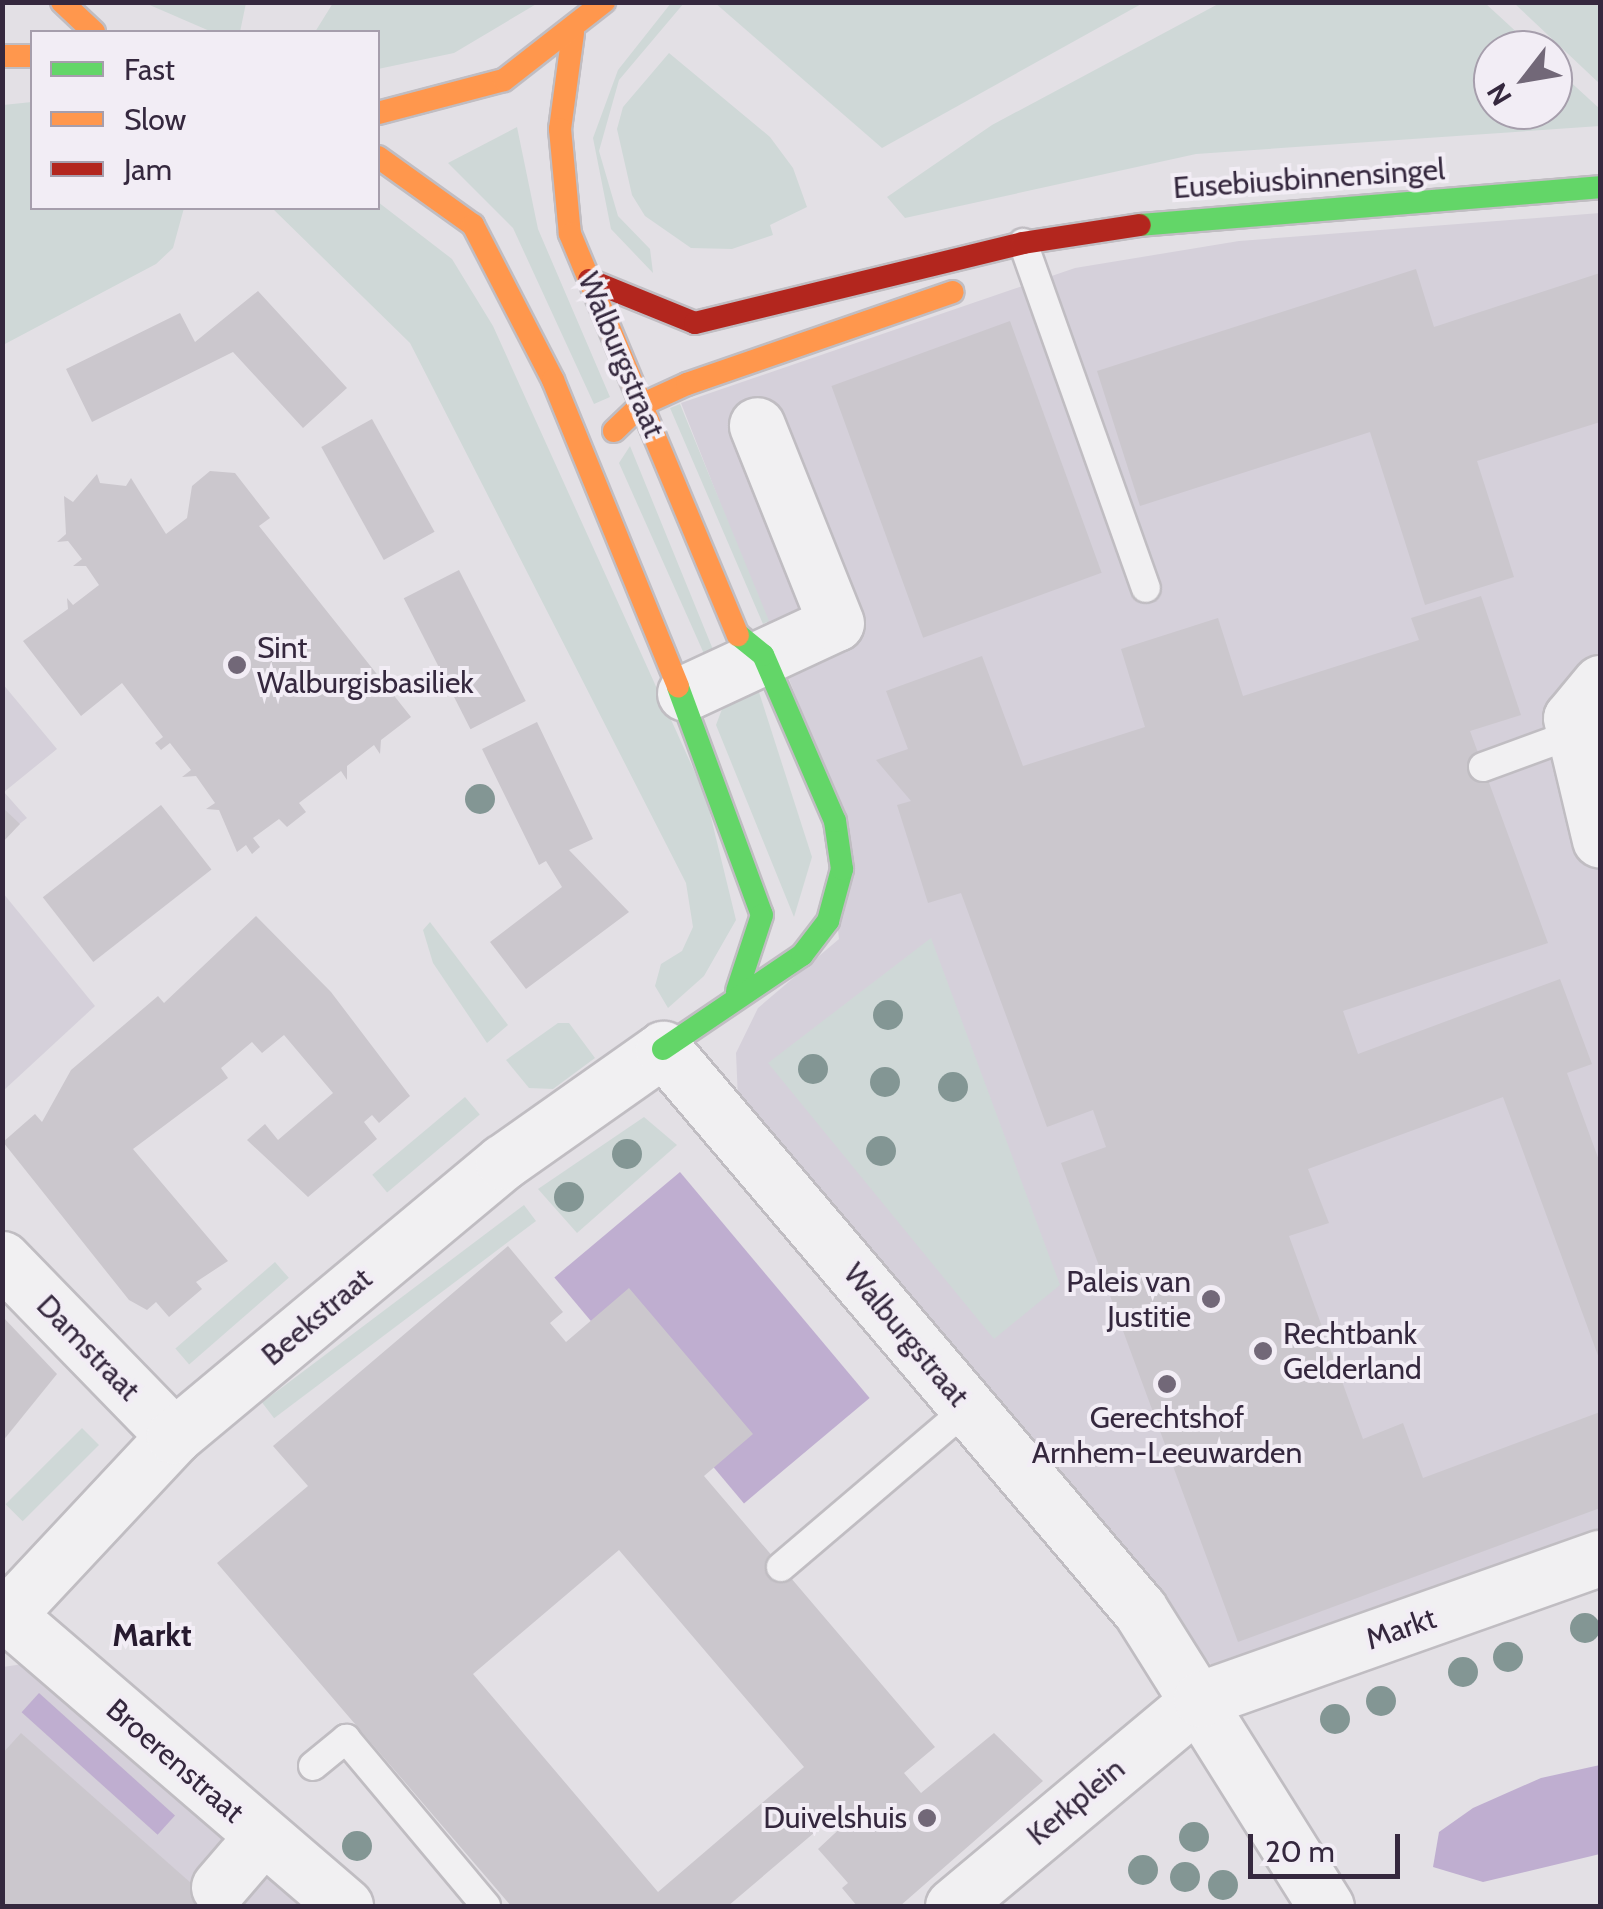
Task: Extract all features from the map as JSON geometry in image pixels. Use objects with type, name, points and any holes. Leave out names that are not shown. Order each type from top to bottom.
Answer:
[{"type":"street","points":[[62,2],[92,30]]},
{"type":"street","points":[[380,113],[469,95],[574,33],[604,2]]},
{"type":"street","name":"Walburgstraat","points":[[574,33],[561,201],[588,280],[738,636],[762,655],[834,821],[842,869],[828,920],[802,955],[736,991],[663,1049],[1140,1610],[1201,1699],[1326,1906]]},
{"type":"street","points":[[2,56],[30,56]]},
{"type":"street","points":[[380,158],[474,225],[497,256],[593,472],[732,804],[762,915],[736,991]]},
{"type":"street","name":"Eusebiusbinnensingel","points":[[588,280],[669,320],[695,322],[1023,243],[1176,218],[1600,187]]},
{"type":"street","points":[[593,472],[615,428],[641,404],[982,280],[1023,243]]},
{"type":"street","points":[[685,693],[836,623],[757,425]]},
{"type":"street","points":[[1600,684],[1571,718],[1600,840]]},
{"type":"street","name":"Beekstraat","points":[[4,1618],[174,1436],[503,1162],[663,1049]]},
{"type":"street","name":"Damstraat","points":[[2,1259],[174,1436]]},
{"type":"street","name":"Markt","points":[[1201,1699],[1600,1558]]},
{"type":"street","name":"Broerenstraat","points":[[4,1618],[240,1862],[336,1900]]},
{"type":"street","name":"Kerkplein","points":[[953,1906],[1201,1699]]},
{"type":"lane","points":[[1023,243],[1146,588]]},
{"type":"lane","points":[[1483,767],[1572,734]]},
{"type":"lane","points":[[782,1567],[968,1408]]},
{"type":"lane","points":[[313,1766],[346,1739],[486,1906]]},
{"type":"shaded area","points":[[334,2],[538,3],[454,53],[380,69],[380,30],[316,30]]},
{"type":"shaded area","points":[[714,2],[1143,2],[1143,3],[882,148]]},
{"type":"shaded area","points":[[145,3],[246,3],[240,30],[207,30]]},
{"type":"shaded area","points":[[671,3],[684,3],[619,80],[599,151],[618,216],[650,249],[653,273],[611,229],[593,138],[618,70]]},
{"type":"shaded area","points":[[1220,3],[1485,3],[1514,30],[1473,30],[1473,130],[1542,130],[1196,154],[905,218],[887,197],[992,125]]},
{"type":"shaded area","points":[[1514,3],[1600,3],[1600,84],[1573,59],[1573,30],[1543,30]]},
{"type":"shaded area","points":[[669,53],[770,137],[793,168],[807,207],[770,225],[773,235],[732,249],[691,248],[645,216],[632,195],[617,129],[623,107]]},
{"type":"shaded area","points":[[1573,84],[1600,109],[1600,126],[1573,128]]},
{"type":"shaded area","points":[[30,102],[30,210],[183,210],[173,248],[156,264],[3,345],[3,105]]},
{"type":"shaded area","points":[[517,127],[538,229],[610,397],[594,404],[513,228],[448,163]]},
{"type":"shaded area","points":[[380,204],[452,259],[493,326],[706,797],[736,920],[704,976],[668,1008],[655,986],[661,964],[682,951],[693,927],[686,883],[410,343],[274,210],[380,210]]},
{"type":"shaded area","points":[[1600,213],[1600,1542],[1213,1667],[738,1099],[736,1053],[758,1008],[839,939],[818,753],[681,403],[1075,268],[1239,241]]},
{"type":"shaded area","points":[[680,404],[769,621],[763,624],[670,408]]},
{"type":"shaded area","points":[[630,446],[714,652],[705,656],[619,463]]},
{"type":"shaded area","points":[[2,683],[57,749],[4,792],[27,818],[3,837]]},
{"type":"shaded area","points":[[757,686],[812,857],[794,917],[716,725],[725,701]]},
{"type":"shaded area","points":[[3,893],[95,1006],[3,1091]]},
{"type":"shaded area","points":[[430,922],[508,1025],[487,1043],[433,963],[423,930]]},
{"type":"shaded area","points":[[931,938],[1060,1285],[994,1339],[768,1063]]},
{"type":"shaded area","points":[[558,1023],[569,1023],[595,1058],[553,1089],[529,1088],[506,1060]]},
{"type":"shaded area","points":[[465,1097],[480,1115],[387,1192],[372,1175]]},
{"type":"shaded area","points":[[644,1117],[677,1145],[577,1233],[538,1189]]},
{"type":"shaded area","points":[[680,1172],[870,1398],[744,1503],[554,1277]]},
{"type":"shaded area","points":[[524,1205],[536,1221],[274,1418],[262,1402]]},
{"type":"shaded area","points":[[275,1262],[289,1278],[189,1364],[175,1349]]},
{"type":"shaded area","points":[[82,1428],[99,1445],[23,1521],[6,1504]]},
{"type":"shaded area","points":[[23,1664],[308,1906],[3,1906],[3,1667]]},
{"type":"shaded area","points":[[39,1693],[175,1815],[158,1835],[22,1712]]},
{"type":"shaded area","points":[[1600,1765],[1600,1854],[1483,1882],[1433,1867],[1439,1832],[1473,1808],[1541,1778]]},
{"type":"building","points":[[1416,269],[1434,327],[1600,273],[1600,422],[1477,461],[1514,577],[1425,605],[1370,432],[1140,506],[1097,371]]},
{"type":"building","points":[[258,291],[347,388],[303,428],[233,352],[92,422],[66,369],[180,313],[195,342]]},
{"type":"building","points":[[1010,321],[1102,573],[923,638],[831,386]]},
{"type":"building","points":[[372,419],[435,532],[384,560],[321,447]]},
{"type":"building","name":"Sint Walburgisbasiliek","points":[[210,471],[235,473],[270,518],[259,526],[411,717],[381,740],[380,754],[374,745],[347,766],[347,780],[341,771],[299,803],[306,812],[287,827],[279,819],[253,838],[260,847],[252,854],[246,845],[237,852],[219,810],[206,809],[215,803],[196,776],[182,777],[191,770],[170,743],[161,750],[155,743],[163,737],[122,683],[81,716],[23,641],[68,609],[67,598],[73,605],[99,585],[86,566],[73,566],[82,559],[68,541],[57,542],[66,534],[64,496],[73,502],[97,474],[100,483],[126,486],[131,478],[166,534],[187,518],[192,486]]},
{"type":"building","points":[[459,570],[526,701],[470,729],[404,598]]},
{"type":"building","points":[[1481,596],[1521,715],[1470,731],[1548,943],[1343,1011],[1358,1054],[1560,979],[1592,1064],[1567,1073],[1600,1163],[1600,1361],[1503,1097],[1308,1169],[1329,1223],[1289,1236],[1363,1439],[1403,1423],[1423,1478],[1600,1412],[1600,1508],[1238,1642],[1061,1163],[1106,1147],[1093,1110],[1047,1127],[961,893],[928,903],[897,805],[911,801],[876,760],[908,749],[886,691],[982,656],[1023,766],[1145,727],[1121,649],[1218,618],[1243,696],[1419,640],[1411,618]]},
{"type":"building","points":[[537,722],[593,839],[569,850],[629,912],[526,989],[490,942],[562,887],[546,861],[539,865],[482,749]]},
{"type":"building","points":[[161,805],[211,870],[93,962],[43,897]]},
{"type":"building","points":[[2,807],[20,824],[2,843]]},
{"type":"building","points":[[256,916],[331,992],[410,1096],[379,1123],[372,1115],[364,1122],[377,1139],[308,1197],[247,1140],[265,1124],[278,1140],[333,1093],[284,1035],[262,1053],[252,1042],[221,1068],[228,1078],[133,1149],[228,1261],[196,1282],[202,1289],[169,1317],[156,1302],[147,1310],[129,1300],[3,1142],[35,1114],[42,1122],[71,1070],[158,996],[164,1003]]},
{"type":"building","points":[[508,1246],[563,1312],[550,1323],[566,1342],[629,1288],[753,1434],[704,1476],[935,1747],[904,1773],[921,1793],[994,1733],[1043,1781],[900,1906],[857,1906],[842,1888],[848,1883],[818,1849],[849,1820],[841,1810],[728,1906],[511,1906],[217,1563],[308,1486],[273,1446]],"holes":[[[619,1550],[804,1767],[658,1892],[473,1674]]]},
{"type":"building","points":[[2,1316],[57,1374],[2,1442]]},
{"type":"building","points":[[21,1733],[217,1906],[2,1906],[2,1754]]},
{"type":"traffic: fast","points":[[1140,225],[1600,187]]},
{"type":"traffic: fast","points":[[663,1049],[802,955],[828,921],[842,869],[835,821],[763,655],[738,635]]},
{"type":"traffic: fast","points":[[678,687],[762,915],[737,991]]},
{"type":"traffic: slow","points":[[62,2],[92,30]]},
{"type":"traffic: slow","points":[[380,112],[504,80],[604,2]]},
{"type":"traffic: slow","points":[[573,33],[560,129],[570,234],[738,635]]},
{"type":"traffic: slow","points":[[2,56],[30,56]]},
{"type":"traffic: slow","points":[[380,158],[473,225],[553,380],[678,687]]},
{"type":"traffic: slow","points":[[614,431],[641,405],[687,384],[952,292]]},
{"type":"traffic: jam","points":[[589,280],[695,323],[1023,243],[1140,225]]},
{"type":"place","name":"Sint Walburgisbasiliek","points":[[237,665]]},
{"type":"place","name":"Paleis van Justitie","points":[[1211,1299]]},
{"type":"place","name":"Rechtbank Gelderland","points":[[1263,1351]]},
{"type":"place","name":"Gerechtshof Arnhem-Leeuwarden","points":[[1167,1384]]},
{"type":"place","name":"Duivelshuis","points":[[927,1818]]},
{"type":"district","name":"Markt","points":[[152,1635]]}]
